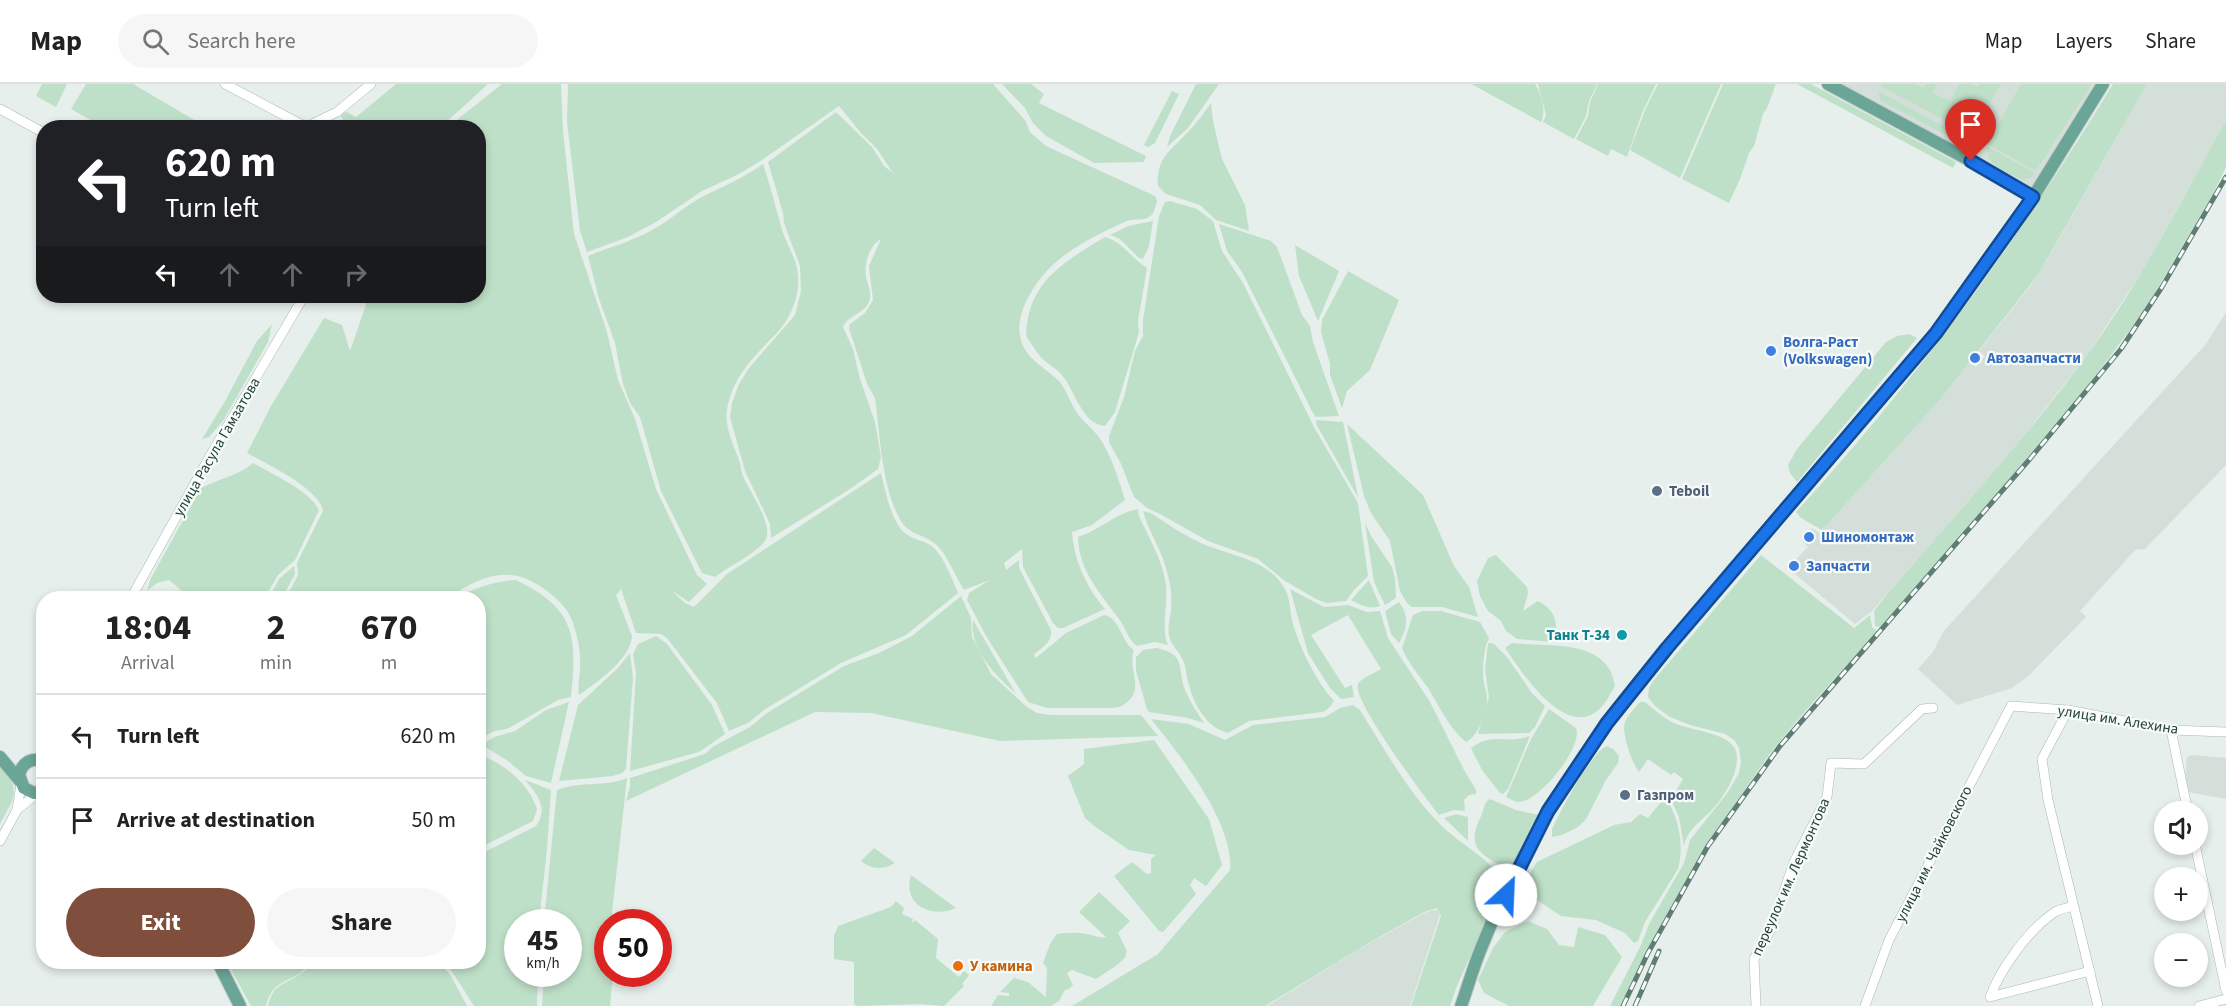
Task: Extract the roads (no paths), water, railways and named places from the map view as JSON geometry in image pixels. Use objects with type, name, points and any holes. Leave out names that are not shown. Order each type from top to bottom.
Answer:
[{"type":"main road","points":[[1828,84],[2033,197]]},
{"type":"main road","points":[[1461,1006],[1482,945],[1531,841],[1602,729],[1660,657],[1936,333],[2033,197],[2103,84]]},
{"type":"main road","points":[[0,755],[36,761]]},
{"type":"main road","points":[[0,755],[20,782],[29,791],[36,791]]},
{"type":"main road","points":[[20,782],[20,769],[28,761]]},
{"type":"main road","points":[[222,969],[240,1006]]},
{"type":"street","points":[[225,84],[293,120]]},
{"type":"street","points":[[320,120],[337,111],[371,84]]},
{"type":"street","points":[[0,109],[36,129]]},
{"type":"street","name":"улица Расула Гамзатова","points":[[135,591],[214,449],[300,303]]},
{"type":"street","name":"улица им. Алехина","points":[[2011,706],[2068,710],[2171,730],[2226,732]]},
{"type":"street","name":"улица им. Чайковского","points":[[1864,1006],[1889,940],[2011,706]]},
{"type":"street","name":"переулок им. Лермонтова","points":[[1756,1006],[1754,959],[1771,929],[1794,862],[1827,797],[1831,763],[1864,764],[1922,709],[1932,708]]},
{"type":"street","points":[[2068,710],[2042,759],[2048,800],[2098,1006]]},
{"type":"street","points":[[2171,730],[2186,801]]},
{"type":"street","points":[[0,841],[17,810],[20,782]]},
{"type":"street","points":[[17,810],[36,796]]},
{"type":"street","points":[[2197,855],[2226,991]]},
{"type":"street","points":[[2073,906],[2056,911],[2020,944],[1995,983],[1990,997],[2090,971]]},
{"type":"street","points":[[2199,1006],[2226,999]]},
{"type":"railway","points":[[1623,1006],[1648,953],[1708,846],[1780,746],[2029,460],[2121,349],[2162,287],[2226,177]]},
{"type":"railway","points":[[1635,1006],[1659,951]]},
{"type":"place","name":"Волга-Раст (Volkswagen)","points":[[1771,351]]},
{"type":"place","name":"Автозапчасти","points":[[1975,358]]},
{"type":"place","name":"Teboil","points":[[1657,491]]},
{"type":"place","name":"Шиномонтаж","points":[[1809,537]]},
{"type":"place","name":"Запчасти","points":[[1794,566]]},
{"type":"place","name":"Танк Т-34","points":[[1622,635]]},
{"type":"place","name":"Газпром","points":[[1625,795]]},
{"type":"place","name":"У камина","points":[[958,966]]}]
